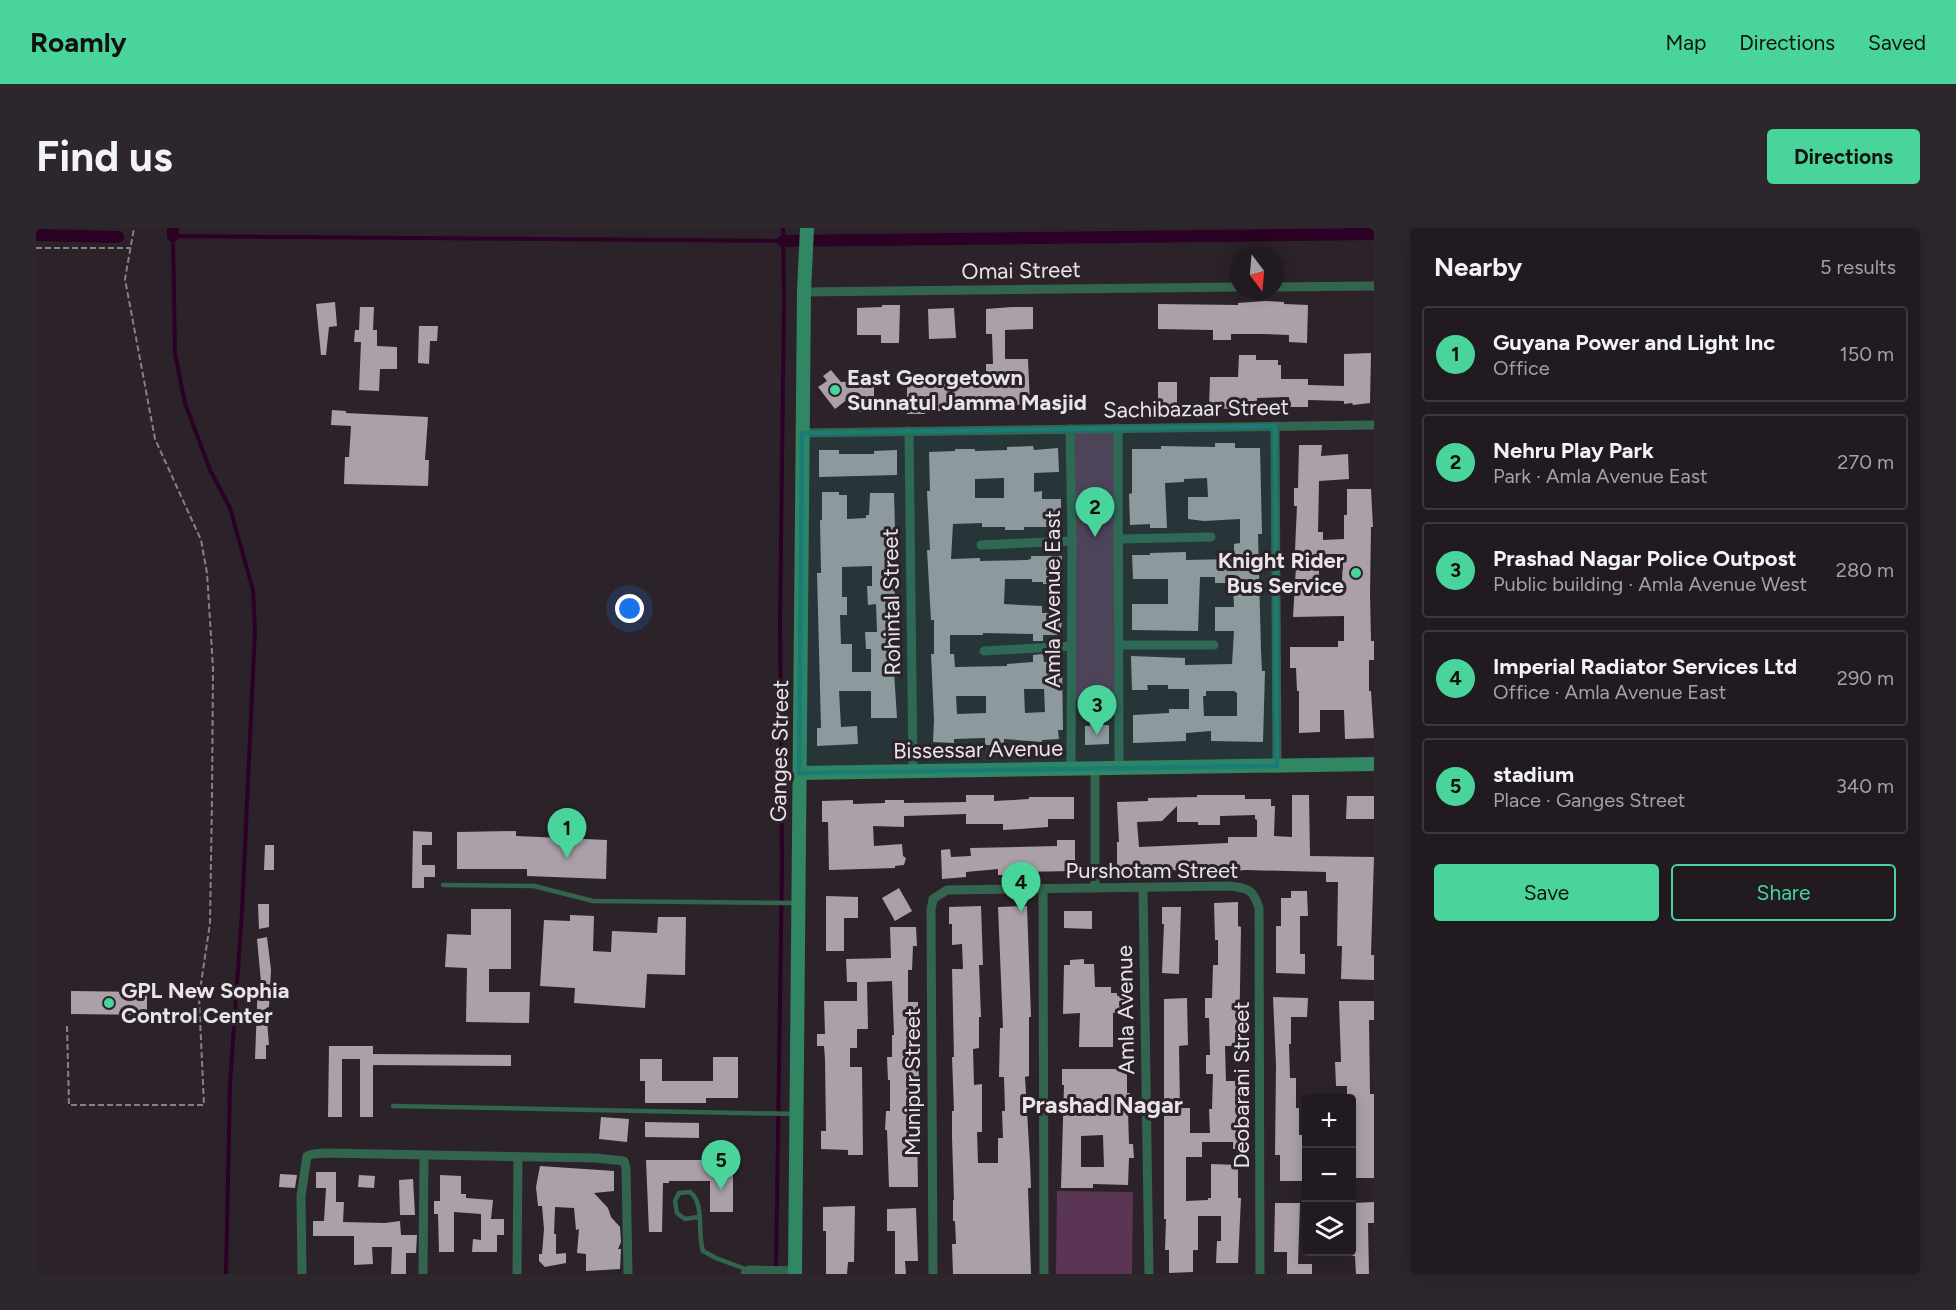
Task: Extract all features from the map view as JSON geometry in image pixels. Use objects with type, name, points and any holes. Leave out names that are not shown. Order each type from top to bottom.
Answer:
[{"type":"street","name":"Ganges Street","points":[[791,1272],[792,903],[799,773],[804,262],[807,228]]},
{"type":"street","points":[[1284,287],[1374,286]]},
{"type":"street","name":"Omai Street","points":[[804,292],[1230,287]]},
{"type":"street","name":"Sachibazaar Street","points":[[802,433],[1374,425]]},
{"type":"street","points":[[1275,426],[1277,766]]},
{"type":"street","points":[[1118,428],[1119,768]]},
{"type":"street","name":"Amla Avenue East","points":[[1070,429],[1071,769]]},
{"type":"street","name":"Rohintal Street","points":[[909,431],[913,771]]},
{"type":"street","points":[[1120,539],[1211,537]]},
{"type":"street","points":[[981,545],[1072,541]]},
{"type":"street","points":[[1119,645],[1214,645]]},
{"type":"street","points":[[984,651],[1071,646]]},
{"type":"street","name":"Bissessar Avenue","points":[[799,773],[1374,765]]},
{"type":"street","points":[[1095,769],[1095,888]]},
{"type":"street","name":"Purshotam Street","points":[[940,893],[947,890],[1231,886],[1248,889],[1255,896]]},
{"type":"street","name":"Amla Avenue","points":[[1143,888],[1149,1274]]},
{"type":"street","points":[[1043,889],[1044,1274]]},
{"type":"street","name":"Munipur Street","points":[[933,1274],[931,910],[933,899],[940,893]]},
{"type":"street","name":"Deobarani Street","points":[[1255,896],[1260,908],[1260,1274]]},
{"type":"street","points":[[302,1274],[301,1196],[307,1156],[313,1154],[596,1158],[624,1161],[628,1274]]},
{"type":"street","points":[[423,1274],[424,1155]]},
{"type":"street","points":[[517,1274],[518,1157]]},
{"type":"street","points":[[747,1272],[791,1272]]},
{"type":"lane","points":[[443,885],[534,886],[593,901],[792,903]]},
{"type":"lane","points":[[393,1106],[790,1114]]},
{"type":"lane","points":[[698,1217],[685,1219],[677,1213],[675,1201],[679,1193],[690,1192],[696,1196],[699,1205],[698,1217],[703,1251],[747,1272]]},
{"type":"path","points":[[67,1026],[69,1105],[204,1105],[199,998],[210,923],[213,668],[207,573],[201,540],[155,439],[125,279],[134,228]]},
{"type":"path","points":[[36,248],[131,248]]},
{"type":"highlighted area","points":[[1275,426],[1277,766],[799,773],[802,433]]},
{"type":"shaded area","points":[[1118,428],[1120,701],[1072,701],[1070,429]]},
{"type":"shaded area","points":[[1057,1191],[1133,1192],[1132,1274],[1056,1274]]},
{"type":"building","points":[[1265,301],[1308,305],[1307,343],[1289,342],[1289,335],[1231,334],[1231,340],[1213,340],[1213,330],[1158,329],[1158,304],[1238,305],[1238,303]]},
{"type":"building","points":[[335,302],[337,326],[329,327],[326,355],[321,355],[316,304]]},
{"type":"building","points":[[882,305],[900,305],[899,343],[881,343],[881,335],[857,335],[857,308],[882,307]]},
{"type":"building","points":[[360,307],[374,307],[373,330],[377,330],[377,346],[397,347],[397,369],[380,369],[379,391],[359,390],[361,342],[354,342],[355,330],[359,330]]},
{"type":"building","points":[[1033,307],[1033,329],[1005,330],[1005,359],[1028,359],[1030,405],[1013,405],[1013,398],[981,398],[981,411],[925,411],[925,414],[907,414],[907,376],[928,376],[928,382],[955,382],[955,385],[986,383],[986,364],[993,364],[992,334],[986,334],[986,309]]},
{"type":"building","points":[[954,308],[956,338],[929,339],[928,309]]},
{"type":"building","points":[[419,326],[438,326],[437,341],[430,341],[429,364],[418,363]]},
{"type":"building","points":[[1371,353],[1370,403],[1353,405],[1352,403],[1344,404],[1344,401],[1308,400],[1308,407],[1290,407],[1289,397],[1257,398],[1257,401],[1230,401],[1230,409],[1209,408],[1210,377],[1238,377],[1239,355],[1256,355],[1256,360],[1278,360],[1278,365],[1281,365],[1281,379],[1308,379],[1308,385],[1344,386],[1344,354]]},
{"type":"building","points":[[831,370],[841,382],[874,381],[874,411],[853,412],[853,395],[835,409],[818,387],[827,381],[823,376]]},
{"type":"building","points":[[1158,382],[1177,382],[1177,408],[1158,408]]},
{"type":"building","points":[[332,410],[346,411],[346,413],[428,417],[425,460],[429,460],[428,486],[344,484],[345,457],[349,457],[351,426],[331,425]]},
{"type":"building","points":[[1215,443],[1235,443],[1235,448],[1260,448],[1262,534],[1258,534],[1262,671],[1265,671],[1263,742],[1211,741],[1211,731],[1186,733],[1186,741],[1133,743],[1133,715],[1169,713],[1169,709],[1189,709],[1189,689],[1168,689],[1168,685],[1147,685],[1148,690],[1132,690],[1131,656],[1185,658],[1185,665],[1232,664],[1234,631],[1215,631],[1215,607],[1234,607],[1233,583],[1215,583],[1215,577],[1200,577],[1198,631],[1132,630],[1132,604],[1168,604],[1168,579],[1133,579],[1132,555],[1186,552],[1186,560],[1234,559],[1234,544],[1240,543],[1240,519],[1204,521],[1188,519],[1188,497],[1208,497],[1207,478],[1184,479],[1184,482],[1165,483],[1167,528],[1150,528],[1150,524],[1130,525],[1129,494],[1132,493],[1132,449],[1161,449],[1161,446],[1215,447]],"holes":[[[1206,691],[1234,691],[1237,693],[1237,716],[1204,716],[1203,696],[1206,696]]]},
{"type":"building","points":[[1299,445],[1322,445],[1321,456],[1348,454],[1349,479],[1319,481],[1318,532],[1323,532],[1323,540],[1344,539],[1347,489],[1371,489],[1373,527],[1371,527],[1370,594],[1371,641],[1374,641],[1374,660],[1369,660],[1369,691],[1371,691],[1374,738],[1345,739],[1344,710],[1320,710],[1320,732],[1299,733],[1299,691],[1297,691],[1296,668],[1290,668],[1290,647],[1338,647],[1338,641],[1344,641],[1344,616],[1293,617],[1297,550],[1295,550],[1297,506],[1294,506],[1294,488],[1298,488]],"holes":[[[1319,554],[1343,554],[1342,581],[1339,580],[1339,590],[1319,590]]]},
{"type":"building","points":[[1033,446],[1034,450],[1058,448],[1059,472],[1034,473],[1034,492],[1042,491],[1042,499],[1061,499],[1061,527],[1024,527],[1024,530],[1005,530],[1005,527],[982,527],[982,523],[953,524],[951,559],[1027,560],[1031,559],[1031,556],[1062,556],[1062,584],[1043,584],[1043,582],[1032,582],[1032,579],[1005,579],[1004,604],[1042,606],[1042,613],[1062,613],[1061,635],[1043,635],[1043,641],[1033,641],[1033,634],[950,635],[950,654],[954,654],[955,667],[1007,666],[1007,664],[1033,662],[1033,655],[1043,654],[1044,662],[1062,661],[1063,730],[1058,730],[1059,739],[1042,740],[1042,742],[1004,739],[1004,745],[985,745],[985,738],[954,739],[954,743],[933,742],[931,654],[934,654],[934,620],[931,620],[927,550],[930,550],[927,491],[930,491],[929,452],[955,451],[955,449],[1007,450],[1007,447]],"holes":[[[1004,478],[1004,498],[975,498],[975,479]],[[1024,689],[1044,689],[1045,712],[1025,713]],[[956,696],[986,696],[986,713],[957,714]]]},
{"type":"building","points":[[819,450],[839,450],[839,454],[874,454],[874,451],[897,450],[897,475],[819,477]]},
{"type":"building","points":[[822,492],[839,492],[839,495],[847,495],[847,519],[866,518],[866,515],[869,515],[870,493],[894,493],[896,580],[894,580],[897,625],[894,672],[897,718],[871,718],[871,691],[839,691],[841,727],[857,726],[858,744],[817,746],[817,728],[821,728],[817,573],[821,573],[820,520],[822,520]],"holes":[[[872,566],[872,586],[867,586],[868,605],[876,604],[877,632],[865,632],[866,649],[871,649],[871,672],[852,672],[852,644],[841,644],[840,615],[847,615],[847,597],[842,597],[842,567]]]},
{"type":"building","points":[[1089,709],[1102,709],[1102,725],[1109,725],[1109,744],[1085,745],[1085,726],[1090,726]]},
{"type":"building","points":[[966,795],[994,795],[994,801],[1029,799],[1029,797],[1074,797],[1074,819],[1048,819],[1048,827],[1003,830],[1003,824],[966,824],[966,814],[904,816],[904,827],[873,826],[874,846],[902,844],[903,856],[906,858],[904,865],[895,866],[895,868],[829,870],[828,822],[822,822],[822,801],[853,800],[853,804],[885,803],[885,800],[904,800],[904,803],[966,802]]},
{"type":"building","points":[[1197,795],[1245,795],[1245,799],[1271,799],[1271,806],[1275,806],[1274,836],[1292,837],[1292,795],[1309,795],[1310,856],[1374,857],[1371,955],[1374,955],[1374,980],[1341,979],[1342,946],[1337,946],[1338,882],[1326,882],[1326,872],[1172,870],[1117,872],[1117,842],[1119,842],[1117,802],[1148,801],[1148,798],[1197,797]],"holes":[[[1177,806],[1177,822],[1220,825],[1220,816],[1255,815],[1257,837],[1228,837],[1228,843],[1139,847],[1137,822],[1162,821]]]},
{"type":"building","points":[[1347,796],[1374,796],[1374,819],[1346,819]]},
{"type":"building","points":[[413,831],[432,832],[432,845],[422,845],[422,865],[435,865],[435,877],[424,877],[424,888],[412,888]]},
{"type":"building","points":[[516,831],[516,836],[607,840],[606,879],[527,876],[527,869],[457,869],[457,832]]},
{"type":"building","points":[[1057,840],[1075,840],[1075,871],[1019,872],[1019,875],[998,875],[998,869],[966,872],[966,877],[942,879],[941,850],[950,849],[951,857],[971,856],[970,848],[1057,846]]},
{"type":"building","points":[[265,845],[274,845],[274,870],[264,870]]},
{"type":"building","points":[[899,888],[912,911],[895,921],[882,898]]},
{"type":"building","points":[[1291,891],[1307,891],[1308,916],[1300,916],[1300,954],[1305,954],[1305,974],[1276,973],[1276,926],[1281,926],[1281,898],[1291,898]]},
{"type":"building","points":[[826,896],[858,897],[858,918],[844,918],[844,951],[826,951]]},
{"type":"building","points":[[1238,902],[1238,926],[1241,927],[1239,1046],[1225,1046],[1226,1081],[1240,1081],[1238,1133],[1243,1133],[1243,1149],[1233,1149],[1233,1142],[1202,1142],[1202,1157],[1186,1157],[1186,1201],[1211,1198],[1211,1164],[1238,1165],[1238,1198],[1241,1198],[1238,1263],[1216,1263],[1217,1241],[1221,1241],[1221,1216],[1198,1216],[1198,1250],[1193,1250],[1193,1272],[1169,1273],[1169,1250],[1165,1250],[1166,1219],[1164,1219],[1164,999],[1187,998],[1188,1045],[1179,1046],[1180,1108],[1190,1108],[1190,1133],[1210,1133],[1209,1109],[1212,1109],[1213,1074],[1206,1074],[1206,1055],[1210,1055],[1209,1018],[1205,1018],[1205,998],[1212,998],[1213,965],[1218,965],[1214,903]]},
{"type":"building","points":[[258,904],[269,904],[269,927],[259,929]]},
{"type":"building","points":[[981,906],[983,965],[979,965],[981,1017],[979,1017],[979,1048],[973,1049],[974,1085],[982,1084],[982,1132],[977,1132],[978,1163],[998,1163],[998,1138],[1003,1138],[1004,1077],[999,1077],[1000,1028],[1003,1028],[998,907],[1027,906],[1031,1017],[1029,1017],[1029,1076],[1025,1077],[1031,1188],[1028,1188],[1031,1274],[953,1274],[952,1244],[956,1244],[955,1221],[953,1221],[952,969],[963,969],[962,944],[952,945],[949,907]]},
{"type":"building","points":[[1162,907],[1181,907],[1179,974],[1162,973],[1164,924],[1162,924]]},
{"type":"building","points":[[471,909],[511,909],[511,969],[489,969],[489,992],[530,992],[529,1023],[466,1022],[467,968],[445,967],[447,934],[471,935]]},
{"type":"building","points":[[1064,911],[1092,911],[1092,929],[1064,928]]},
{"type":"building","points":[[570,915],[594,916],[593,951],[611,952],[612,931],[657,933],[658,917],[686,917],[685,975],[647,974],[645,1008],[574,1003],[575,988],[540,986],[544,920],[570,921]]},
{"type":"building","points":[[890,927],[916,927],[917,946],[913,946],[912,970],[908,970],[908,1002],[918,1002],[918,1020],[914,1020],[914,1056],[918,1056],[919,1079],[916,1079],[916,1111],[919,1111],[918,1187],[889,1187],[887,1130],[885,1130],[886,1111],[890,1111],[887,1057],[892,1057],[892,1035],[894,1035],[892,981],[867,982],[868,1029],[857,1029],[857,1048],[850,1048],[850,1067],[862,1067],[863,1155],[848,1155],[848,1150],[821,1149],[821,1131],[826,1131],[825,1059],[824,1046],[817,1046],[817,1034],[825,1034],[824,1001],[857,1001],[857,982],[847,982],[846,959],[891,958]]},
{"type":"building","points":[[267,937],[271,970],[269,1007],[266,1008],[269,1045],[266,1045],[266,1059],[255,1059],[258,981],[261,982],[257,939]]},
{"type":"building","points":[[1084,959],[1084,964],[1094,964],[1095,987],[1111,987],[1111,993],[1126,996],[1126,999],[1129,999],[1129,1009],[1126,1009],[1126,1012],[1113,1013],[1113,1047],[1079,1047],[1080,1013],[1063,1014],[1064,965],[1070,965],[1070,960]]},
{"type":"building","name":"GPL New Sophia Control Center","points":[[71,991],[147,992],[147,1015],[71,1014]]},
{"type":"building","points":[[1273,997],[1308,998],[1307,1017],[1291,1017],[1291,1044],[1289,1044],[1290,1078],[1296,1078],[1296,1108],[1299,1108],[1299,1135],[1302,1135],[1302,1181],[1280,1181],[1280,1155],[1275,1155],[1276,1065]]},
{"type":"building","points":[[1339,1001],[1374,1001],[1374,1020],[1369,1020],[1370,1094],[1374,1094],[1374,1178],[1356,1178],[1356,1094],[1347,1094],[1347,1086],[1336,1086],[1335,1062],[1341,1062]]},
{"type":"building","points":[[329,1046],[373,1046],[373,1054],[511,1055],[511,1066],[373,1065],[373,1117],[360,1117],[360,1059],[342,1059],[342,1117],[328,1117]]},
{"type":"building","points":[[713,1057],[738,1057],[738,1098],[706,1098],[706,1103],[645,1103],[645,1081],[640,1081],[640,1059],[662,1059],[662,1081],[713,1081]]},
{"type":"building","points":[[1062,1069],[1127,1069],[1127,1093],[1130,1093],[1129,1144],[1133,1144],[1134,1158],[1129,1158],[1128,1185],[1093,1184],[1093,1188],[1061,1188],[1064,1085],[1062,1085]],"holes":[[[1103,1135],[1104,1167],[1081,1167],[1081,1136]]]},
{"type":"building","points":[[601,1117],[629,1119],[627,1142],[599,1139]]},
{"type":"building","points":[[645,1122],[699,1123],[699,1138],[645,1137]]},
{"type":"building","points":[[646,1160],[733,1160],[733,1212],[710,1212],[710,1181],[669,1181],[669,1183],[663,1183],[662,1232],[649,1232]]},
{"type":"building","points":[[540,1166],[614,1171],[614,1191],[594,1193],[608,1208],[611,1217],[620,1227],[621,1242],[618,1249],[621,1249],[620,1269],[586,1271],[586,1254],[577,1253],[579,1229],[576,1230],[574,1208],[555,1207],[556,1254],[566,1253],[566,1263],[545,1267],[539,1261],[539,1254],[542,1254],[544,1229],[542,1206],[538,1206],[536,1187]]},
{"type":"building","points":[[316,1172],[336,1172],[336,1202],[344,1202],[343,1222],[400,1221],[401,1235],[417,1235],[416,1253],[406,1253],[406,1274],[391,1274],[392,1247],[372,1247],[373,1264],[354,1265],[354,1236],[313,1236],[313,1221],[324,1221],[326,1188],[316,1188]]},
{"type":"building","points":[[280,1174],[297,1175],[295,1188],[279,1187]]},
{"type":"building","points":[[359,1175],[375,1176],[374,1188],[358,1187]]},
{"type":"building","points":[[440,1175],[461,1176],[461,1194],[466,1194],[466,1198],[493,1200],[491,1219],[504,1219],[504,1235],[497,1235],[497,1252],[472,1252],[473,1239],[481,1240],[481,1214],[454,1212],[454,1252],[439,1252],[438,1214],[434,1214],[434,1201],[440,1201]]},
{"type":"building","points":[[413,1179],[415,1215],[400,1215],[399,1180]]},
{"type":"building","points":[[1374,1202],[1374,1223],[1368,1223],[1369,1274],[1356,1274],[1356,1203]]},
{"type":"building","points":[[1275,1203],[1300,1203],[1298,1264],[1312,1264],[1312,1274],[1287,1274],[1287,1252],[1274,1252]]},
{"type":"building","points":[[855,1206],[854,1262],[848,1262],[847,1274],[826,1274],[826,1231],[823,1231],[823,1207]]},
{"type":"building","points":[[916,1208],[918,1261],[905,1261],[906,1274],[895,1274],[895,1231],[887,1231],[887,1209]]},
{"type":"waterway","points":[[173,228],[173,236]]},
{"type":"waterway","points":[[776,1270],[782,866],[780,623],[783,228]]},
{"type":"waterway","points":[[783,241],[1374,234]]},
{"type":"waterway","points":[[36,235],[118,237]]},
{"type":"waterway","points":[[226,1274],[230,1084],[242,912],[255,629],[253,590],[230,508],[210,470],[185,403],[175,354],[173,236],[783,241]]},
{"type":"place","name":"East Georgetown Sunnatul Jamma Masjid","points":[[835,390]]},
{"type":"place","name":"Nehru Play Park","points":[[1095,537]]},
{"type":"place","name":"Knight Rider Bus Service","points":[[1356,573]]},
{"type":"place","name":"Prashad Nagar Police Outpost","points":[[1097,735]]},
{"type":"place","name":"Guyana Power and Light Inc","points":[[567,858]]},
{"type":"place","name":"Imperial Radiator Services Ltd","points":[[1021,912]]},
{"type":"place","name":"GPL New Sophia Control Center","points":[[109,1003]]},
{"type":"place","name":"stadium","points":[[721,1190]]},
{"type":"district","name":"Prashad Nagar","points":[[1102,1105]]}]
